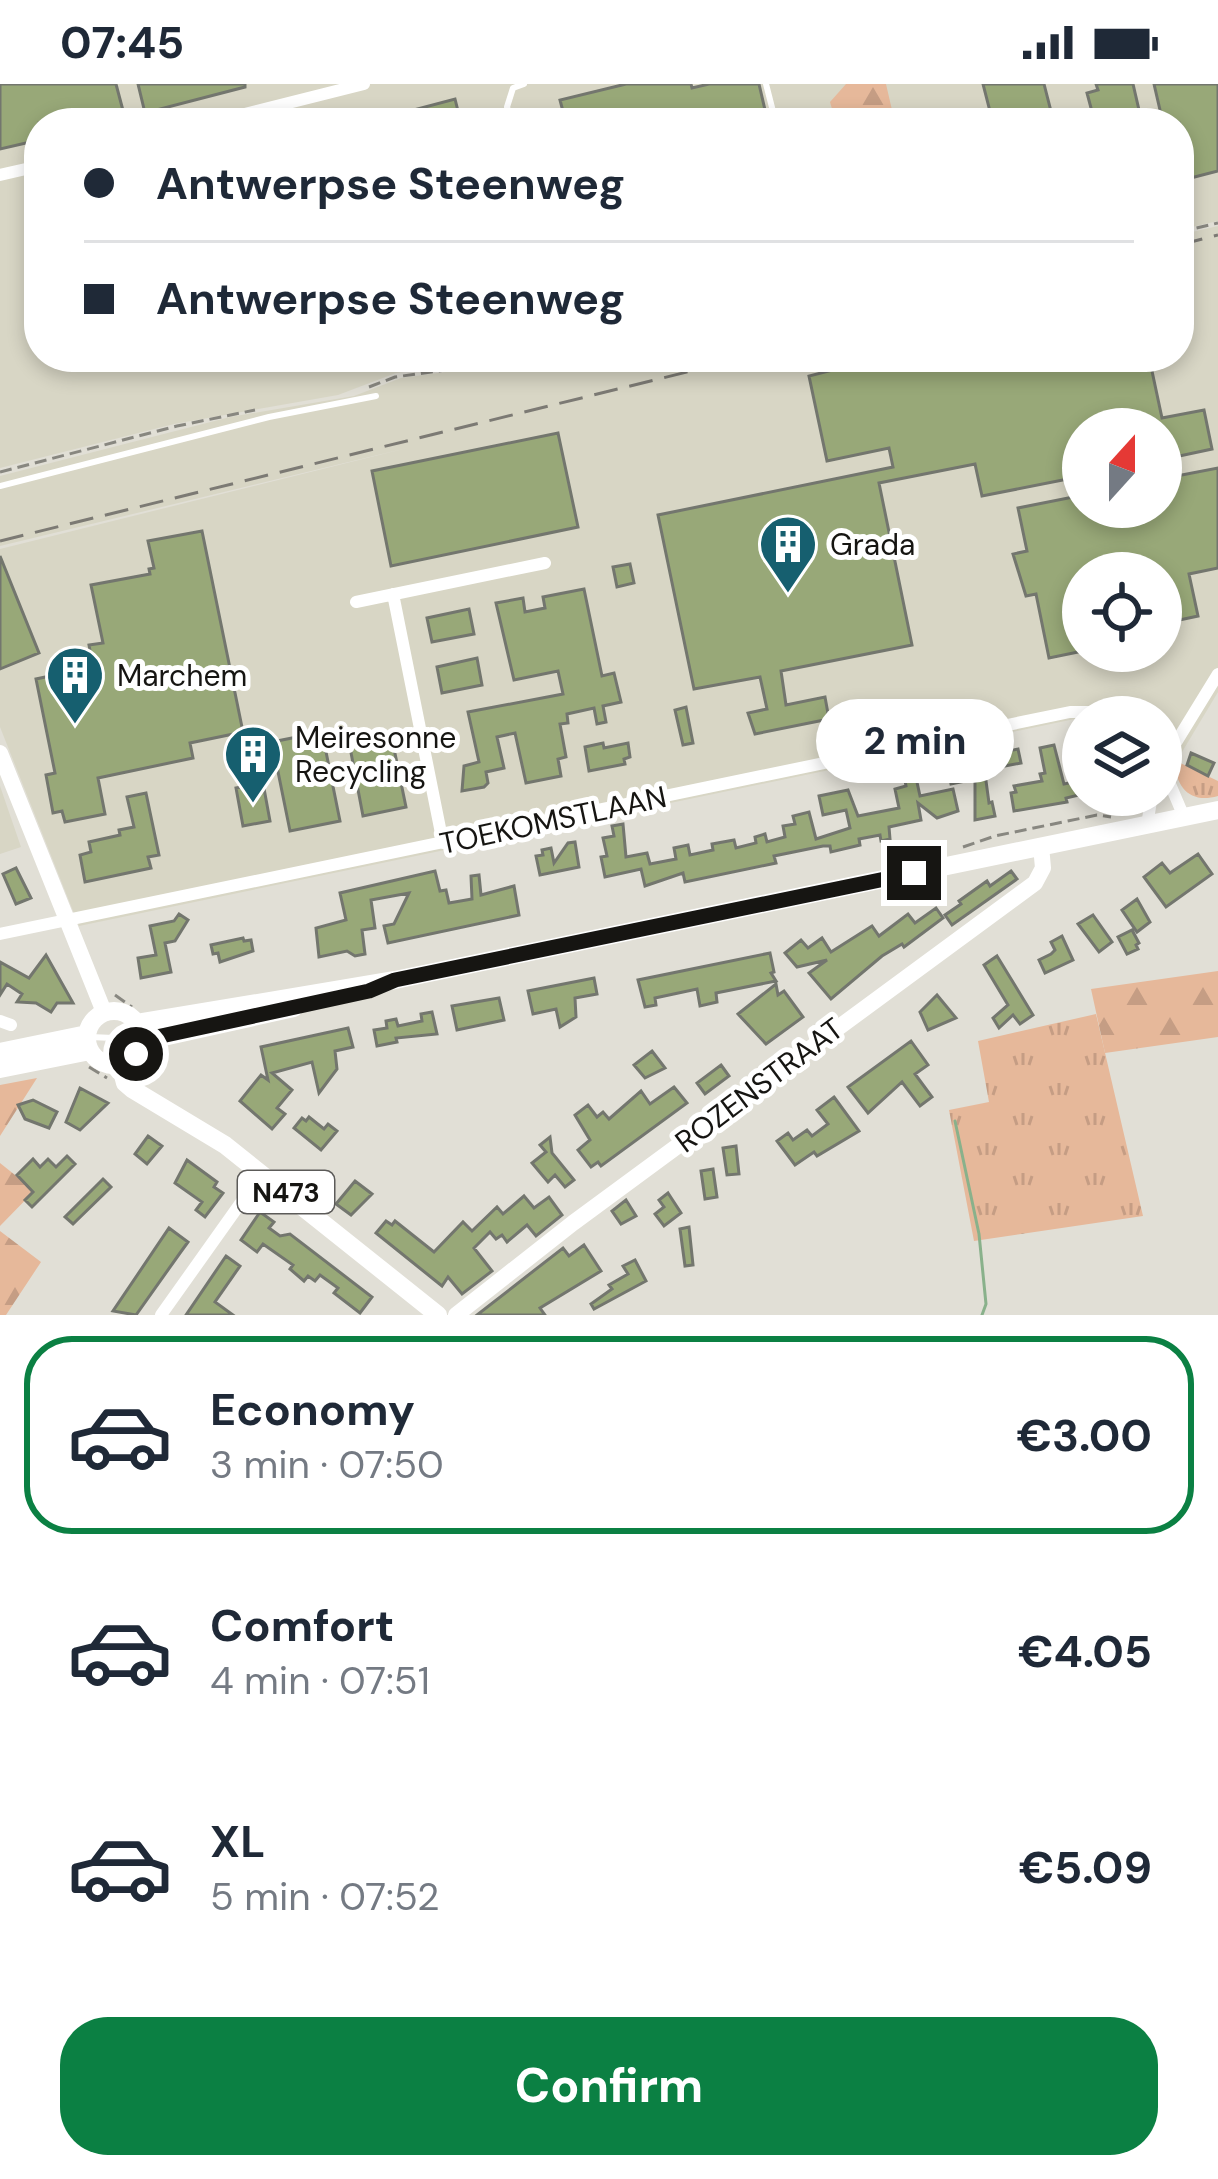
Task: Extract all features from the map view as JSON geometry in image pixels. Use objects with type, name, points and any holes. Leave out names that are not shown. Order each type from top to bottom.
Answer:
[{"type":"main road","points":[[140,1035],[1218,811]]},
{"type":"main road","points":[[119,1011],[140,1035],[132,1058],[120,1064],[104,1063],[88,1040],[93,1020],[104,1012],[119,1011]]},
{"type":"main road","points":[[0,1052],[88,1040]]},
{"type":"main road","points":[[0,1069],[88,1040]]},
{"type":"main road","name":"N473","points":[[120,1064],[125,1083],[132,1089],[187,1119],[262,1173],[438,1315]]},
{"type":"street","points":[[269,108],[364,84]]},
{"type":"street","points":[[356,602],[545,563]]},
{"type":"street","points":[[393,594],[443,843]]},
{"type":"street","points":[[1182,733],[1218,674]]},
{"type":"street","name":"TOEKOMSTLAAN","points":[[0,934],[1062,714]]},
{"type":"street","points":[[0,753],[104,1012]]},
{"type":"street","points":[[1182,812],[1184,817]]},
{"type":"street","points":[[1148,825],[1149,816]]},
{"type":"street","name":"ROZENSTRAAT","points":[[456,1315],[573,1223],[1035,883],[1043,868],[1042,847]]},
{"type":"street","points":[[160,1315],[262,1173]]},
{"type":"lane","points":[[508,108],[513,88],[528,85]]},
{"type":"lane","points":[[0,485],[268,417],[376,395]]},
{"type":"lane","points":[[88,1040],[140,1035]]},
{"type":"path","points":[[972,841],[1097,815],[1148,825]]},
{"type":"shaded area","points":[[0,84],[1218,84],[1218,221],[1194,227],[1194,108],[24,108],[24,372],[404,372],[338,395],[174,424],[0,468]]},
{"type":"shaded area","points":[[1218,226],[1218,692],[1182,752],[1182,696],[1062,696],[1062,722],[79,926],[0,727],[0,549],[411,447],[0,546],[0,476],[230,417],[354,396],[401,378],[445,372],[1194,372],[1194,232]]},
{"type":"shaded area","points":[[0,786],[21,847],[0,854]]},
{"type":"green space","points":[[846,84],[886,84],[892,108],[832,108],[830,102]]},
{"type":"green space","points":[[1182,764],[1218,781],[1218,796],[1200,798],[1186,792]]},
{"type":"green space","points":[[1218,971],[1218,1037],[1105,1053],[1091,989]]},
{"type":"green space","points":[[1096,1014],[1143,1216],[974,1241],[949,1110],[989,1102],[978,1041]]},
{"type":"green space","points":[[37,1078],[0,1136],[0,1085]]},
{"type":"green space","points":[[0,1163],[25,1183],[43,1182],[0,1226]]},
{"type":"green space","points":[[0,1231],[41,1262],[6,1315],[0,1315]]},
{"type":"building","points":[[0,84],[116,84],[122,108],[24,108],[24,143],[0,149]]},
{"type":"building","points":[[138,84],[245,84],[164,108],[144,108]]},
{"type":"building","points":[[626,84],[691,84],[692,88],[759,84],[765,108],[562,108],[560,100]]},
{"type":"building","points":[[983,84],[1044,84],[1050,108],[989,108]]},
{"type":"building","points":[[1096,84],[1133,84],[1139,108],[1091,108],[1087,93],[1098,90]]},
{"type":"building","points":[[1154,84],[1218,84],[1218,171],[1194,177],[1194,108],[1160,108]]},
{"type":"building","points":[[455,99],[457,108],[421,108]]},
{"type":"building","points":[[825,372],[1152,372],[1160,408],[1062,408],[1062,480],[982,496],[975,464],[879,483],[912,645],[781,671],[786,705],[825,697],[829,719],[755,734],[748,713],[767,709],[760,677],[694,689],[658,515],[893,467],[889,448],[827,461],[809,376]]},
{"type":"building","points":[[1204,410],[1212,449],[1182,455],[1182,414]]},
{"type":"building","points":[[558,433],[578,527],[391,566],[372,471]]},
{"type":"building","points":[[1218,468],[1218,568],[1189,574],[1198,616],[1182,619],[1182,552],[1062,552],[1062,655],[1049,658],[1036,594],[1026,596],[1013,554],[1027,551],[1018,508],[1062,499],[1062,528],[1182,528],[1182,475]]},
{"type":"building","points":[[202,531],[243,732],[190,743],[193,758],[98,778],[105,814],[65,822],[62,811],[53,813],[46,775],[55,773],[36,679],[93,667],[89,645],[103,643],[91,585],[150,574],[149,569],[154,568],[148,541]]},
{"type":"building","points":[[0,556],[39,653],[0,669]]},
{"type":"building","points":[[630,564],[634,583],[617,587],[613,567]]},
{"type":"building","points":[[584,589],[602,676],[614,673],[621,702],[603,706],[606,722],[597,724],[594,708],[567,714],[568,723],[560,724],[566,757],[558,759],[561,776],[526,783],[515,733],[497,737],[504,768],[486,772],[484,787],[462,791],[464,766],[479,762],[468,712],[563,694],[558,671],[514,680],[496,603],[523,598],[525,612],[545,608],[543,597]]},
{"type":"building","points":[[469,609],[474,634],[432,642],[427,618]]},
{"type":"building","points":[[477,658],[482,685],[442,693],[437,667]]},
{"type":"building","points":[[686,707],[693,743],[683,745],[675,710]]},
{"type":"building","points":[[322,732],[340,821],[290,831],[272,742]]},
{"type":"building","points":[[391,734],[406,807],[363,816],[349,742]]},
{"type":"building","points":[[1002,741],[1004,752],[1018,749],[1021,763],[1005,766],[1003,758],[992,760],[989,743]]},
{"type":"building","points":[[603,743],[604,748],[628,743],[630,757],[624,759],[625,764],[589,771],[585,747]]},
{"type":"building","points":[[1054,745],[1062,776],[1062,803],[1014,811],[1014,786],[1042,781],[1040,748]]},
{"type":"building","points":[[1191,753],[1214,763],[1208,776],[1187,765]]},
{"type":"building","points":[[983,759],[995,816],[975,820],[975,779],[951,784],[948,767]]},
{"type":"building","points":[[915,773],[920,796],[953,789],[958,811],[937,818],[918,803],[921,820],[889,827],[890,839],[881,841],[880,835],[831,852],[830,846],[823,846],[774,856],[776,863],[685,882],[683,873],[645,886],[641,869],[605,877],[603,838],[614,836],[612,826],[623,824],[626,857],[647,853],[650,864],[676,859],[674,848],[688,845],[690,855],[713,850],[712,844],[734,840],[736,848],[756,843],[755,837],[765,834],[767,842],[785,837],[783,826],[795,824],[793,816],[809,812],[816,839],[850,828],[846,810],[823,815],[819,796],[848,790],[858,816],[899,808],[895,789],[906,786],[904,775]]},
{"type":"building","name":"Meiresonne Recycling","points":[[263,783],[270,821],[243,826],[236,788]]},
{"type":"building","points":[[146,793],[159,855],[148,857],[151,868],[85,882],[80,855],[91,852],[89,842],[134,827],[127,797]]},
{"type":"building","points":[[575,842],[579,867],[540,875],[536,856],[543,855],[542,850],[551,848],[554,863],[568,843]]},
{"type":"building","points":[[1198,854],[1212,874],[1166,907],[1144,877],[1162,863],[1170,873]]},
{"type":"building","points":[[16,868],[31,898],[16,904],[3,874]]},
{"type":"building","points":[[435,871],[449,903],[472,899],[471,876],[479,875],[481,895],[514,886],[519,915],[388,943],[384,926],[394,924],[409,893],[371,900],[375,928],[362,930],[365,954],[355,956],[347,951],[319,957],[316,928],[346,920],[340,893]]},
{"type":"building","points":[[1011,871],[1017,879],[952,925],[945,915],[959,901]]},
{"type":"building","points":[[1137,899],[1150,922],[1137,932],[1122,910]]},
{"type":"building","points":[[936,908],[943,918],[904,947],[882,956],[831,999],[809,973],[827,960],[797,967],[785,953],[801,940],[808,948],[822,938],[831,952],[872,926],[879,936],[908,914],[915,923]]},
{"type":"building","points":[[179,914],[188,920],[175,941],[165,943],[171,972],[141,978],[138,958],[156,955],[150,926],[174,921]]},
{"type":"building","points":[[1093,915],[1112,942],[1099,952],[1078,924]]},
{"type":"building","points":[[1132,930],[1138,949],[1127,954],[1118,937]]},
{"type":"building","points":[[1062,936],[1073,960],[1045,973],[1039,960],[1055,950],[1051,942]]},
{"type":"building","points":[[251,940],[253,951],[220,962],[218,953],[213,954],[211,945]]},
{"type":"building","points":[[770,953],[776,981],[716,993],[717,1002],[700,1006],[697,989],[655,998],[656,1005],[645,1007],[638,980]]},
{"type":"building","points":[[46,955],[73,1003],[57,1003],[51,1012],[36,1003],[17,1002],[22,994],[7,984],[0,995],[0,962],[29,978]]},
{"type":"building","points":[[997,956],[1033,1015],[1020,1024],[1013,1015],[999,1028],[993,1018],[1008,1005],[984,965]]},
{"type":"building","points":[[594,978],[597,994],[575,998],[576,1017],[560,1027],[556,1009],[533,1014],[528,991]]},
{"type":"building","points":[[776,984],[778,995],[784,991],[803,1017],[766,1044],[738,1014]]},
{"type":"building","points":[[937,995],[956,1018],[928,1030],[920,1012]]},
{"type":"building","points":[[499,998],[504,1020],[457,1030],[452,1006]]},
{"type":"building","points":[[432,1012],[437,1034],[396,1038],[397,1042],[377,1046],[374,1030],[387,1028],[386,1021],[396,1019],[398,1026],[422,1021],[421,1014]]},
{"type":"building","points":[[348,1028],[353,1047],[335,1051],[337,1069],[319,1093],[312,1062],[272,1073],[292,1090],[277,1108],[285,1114],[272,1129],[240,1101],[261,1075],[268,1080],[261,1047]]},
{"type":"building","points":[[911,1041],[928,1065],[915,1074],[932,1097],[920,1106],[902,1082],[868,1113],[848,1087]]},
{"type":"building","points":[[652,1051],[665,1068],[645,1078],[634,1065]]},
{"type":"building","points":[[721,1065],[729,1076],[705,1094],[697,1083]]},
{"type":"building","points":[[674,1087],[687,1103],[601,1166],[598,1162],[591,1167],[578,1150],[590,1140],[575,1115],[588,1105],[597,1117],[603,1112],[609,1119],[641,1091],[650,1104]]},
{"type":"building","points":[[80,1088],[108,1103],[80,1130],[66,1122]]},
{"type":"building","points":[[834,1097],[859,1131],[795,1165],[777,1141],[788,1133],[793,1140],[807,1130],[812,1136],[828,1124],[817,1110]]},
{"type":"building","points":[[33,1100],[57,1112],[49,1128],[25,1119],[18,1105]]},
{"type":"building","points":[[309,1117],[324,1129],[328,1124],[337,1131],[321,1150],[294,1128]]},
{"type":"building","points":[[148,1136],[162,1146],[147,1164],[135,1154]]},
{"type":"building","points":[[550,1137],[552,1153],[574,1180],[565,1187],[555,1175],[548,1182],[532,1163],[546,1152],[540,1145]]},
{"type":"building","points":[[736,1146],[739,1174],[727,1175],[723,1148]]},
{"type":"building","points":[[67,1156],[75,1164],[32,1207],[25,1200],[33,1192],[17,1175],[33,1159],[40,1167],[48,1159],[56,1167]]},
{"type":"building","points":[[187,1160],[217,1182],[214,1187],[223,1193],[205,1217],[196,1210],[202,1202],[175,1183]]},
{"type":"building","points":[[713,1169],[717,1197],[705,1199],[701,1171]]},
{"type":"building","points":[[103,1179],[111,1187],[73,1224],[65,1217]]},
{"type":"building","points":[[355,1181],[372,1194],[351,1215],[336,1204]]},
{"type":"building","points":[[668,1193],[681,1213],[664,1226],[655,1214],[664,1207],[659,1200]]},
{"type":"building","points":[[524,1196],[534,1208],[549,1197],[562,1215],[536,1236],[527,1225],[507,1242],[490,1232],[474,1248],[492,1271],[462,1294],[448,1277],[442,1286],[376,1233],[386,1221],[392,1225],[395,1221],[434,1252],[463,1222],[472,1231],[497,1207],[503,1214]]},
{"type":"building","points":[[626,1200],[636,1216],[621,1224],[612,1211]]},
{"type":"building","points":[[260,1212],[274,1222],[269,1228],[280,1236],[290,1234],[372,1297],[360,1313],[320,1275],[315,1281],[308,1276],[304,1281],[290,1269],[293,1265],[263,1244],[257,1252],[241,1240]]},
{"type":"building","points":[[689,1227],[693,1265],[685,1266],[680,1229]]},
{"type":"building","points":[[169,1228],[188,1242],[136,1315],[113,1311]]},
{"type":"building","points":[[584,1245],[601,1271],[540,1308],[545,1315],[477,1315],[563,1248],[569,1256]]},
{"type":"building","points":[[226,1256],[240,1266],[215,1302],[233,1315],[186,1315]]},
{"type":"building","points":[[635,1260],[646,1281],[594,1309],[591,1304],[628,1274],[623,1266]]},
{"type":"waterway","points":[[955,1121],[979,1234],[986,1304],[982,1315]]},
{"type":"railway","points":[[1194,241],[1218,235]]},
{"type":"railway","points":[[0,541],[687,372]]},
{"type":"place","name":"Grada","points":[[788,595]]},
{"type":"place","name":"Marchem","points":[[75,726]]},
{"type":"place","name":"Meiresonne Recycling","points":[[253,805]]},
{"type":"route","points":[[136,1054],[141,1042],[152,1038],[369,991],[395,980],[914,873]]}]
